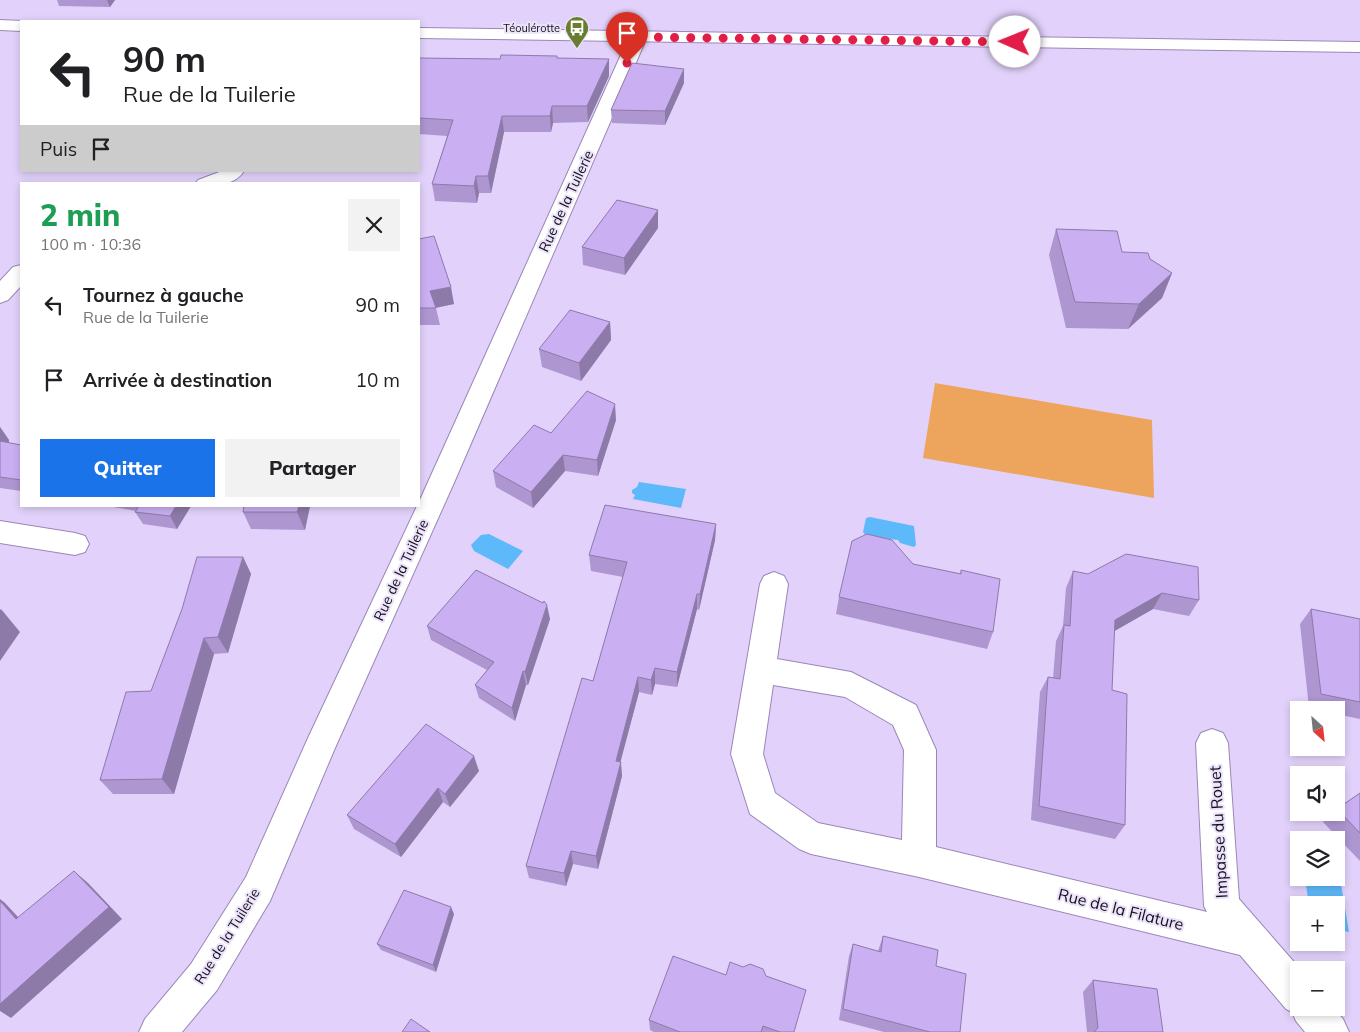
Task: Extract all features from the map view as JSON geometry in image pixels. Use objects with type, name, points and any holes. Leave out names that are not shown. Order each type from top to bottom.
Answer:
[{"type":"street","points":[[0,25],[20,26]]},
{"type":"street","points":[[420,34],[1360,48]]},
{"type":"street","name":"Rue de la Tuilerie","points":[[158,1032],[204,977],[258,889],[440,485],[638,37]]},
{"type":"street","points":[[212,182],[231,175],[233,172]]},
{"type":"street","points":[[0,295],[20,273]]},
{"type":"street","points":[[0,532],[75,544]]},
{"type":"street","name":"Rue de la Filature","points":[[774,584],[747,754],[762,803],[811,838],[920,860],[1250,940]]},
{"type":"street","points":[[761,670],[851,685],[905,715],[920,750],[920,860]]},
{"type":"street","name":"Impasse du Rouet","points":[[1212,743],[1222,906],[1250,940]]},
{"type":"street","points":[[1250,940],[1290,986]]},
{"type":"street","points":[[1316,1016],[1330,1032]]},
{"type":"shaded area","points":[[935,383],[1152,420],[1154,498],[923,458]]},
{"type":"water","points":[[639,482],[686,489],[681,508],[633,499],[635,495],[632,493],[632,490],[637,487]]},
{"type":"water","points":[[870,517],[914,526],[916,545],[914,547],[900,543],[898,540],[866,536],[863,532],[866,518]]},
{"type":"water","points":[[489,534],[523,551],[508,569],[474,551],[471,545],[481,535]]},
{"type":"water","points":[[1306,886],[1341,886],[1343,896],[1308,896]]},
{"type":"water","points":[[1345,908],[1349,932],[1345,931]]},
{"type":"building","points":[[501,55],[609,59],[587,106],[552,106],[550,116],[502,116],[488,176],[476,176],[474,186],[432,184],[453,120],[420,118],[420,58],[500,59]]},
{"type":"building","points":[[632,63],[684,69],[665,111],[611,110]]},
{"type":"building","points":[[617,200],[658,210],[624,258],[582,247]]},
{"type":"building","points":[[1056,229],[1117,231],[1122,252],[1148,253],[1150,259],[1172,273],[1139,304],[1075,302]]},
{"type":"building","points":[[434,236],[451,287],[430,291],[436,308],[420,308],[420,239]]},
{"type":"building","points":[[570,310],[610,322],[579,363],[539,349]]},
{"type":"building","points":[[587,391],[615,404],[597,460],[563,455],[531,492],[493,471],[534,425],[551,433]]},
{"type":"building","points":[[0,441],[20,445],[20,480],[0,477]]},
{"type":"building","points":[[605,505],[716,524],[700,594],[697,594],[677,672],[655,668],[651,680],[638,677],[616,761],[621,762],[596,856],[571,851],[564,873],[526,866],[582,678],[593,681],[627,562],[589,555]]},
{"type":"building","points":[[138,507],[175,507],[170,516],[135,512]]},
{"type":"building","points":[[244,507],[299,507],[297,512],[243,512]]},
{"type":"building","points":[[867,534],[892,540],[913,564],[961,574],[961,570],[1000,579],[993,632],[839,597],[852,541]]},
{"type":"building","points":[[1126,554],[1198,567],[1199,600],[1162,593],[1115,620],[1112,690],[1127,694],[1125,825],[1039,806],[1048,677],[1060,679],[1064,625],[1070,626],[1073,571],[1088,574]]},
{"type":"building","points":[[197,557],[243,557],[218,637],[204,638],[162,779],[100,780],[126,692],[151,691],[182,609]]},
{"type":"building","points":[[476,570],[543,603],[544,601],[547,605],[512,708],[475,685],[494,662],[427,626]]},
{"type":"building","points":[[1311,609],[1360,619],[1360,702],[1321,694]]},
{"type":"building","points":[[426,724],[474,756],[445,794],[438,788],[395,844],[347,815]]},
{"type":"building","points":[[1360,793],[1360,833],[1345,817],[1345,803]]},
{"type":"building","points":[[74,871],[109,907],[0,1004],[0,901],[16,919]]},
{"type":"building","points":[[404,890],[451,907],[433,965],[377,944]]},
{"type":"building","points":[[883,936],[938,950],[936,966],[966,974],[960,1032],[930,1032],[843,1009],[853,944],[881,952]]},
{"type":"building","points":[[673,956],[726,975],[730,962],[743,967],[750,964],[763,969],[766,976],[806,990],[794,1032],[780,1032],[763,1026],[761,1032],[680,1032],[649,1020]]},
{"type":"building","points":[[1093,980],[1157,989],[1163,1032],[1094,1032],[1098,1028]]},
{"type":"building","points":[[411,1019],[430,1032],[402,1032]]},
{"type":"place","name":"Téoulérotte","points":[[577,49]]},
{"type":"route","points":[[627,63],[638,37],[1015,42]]}]
